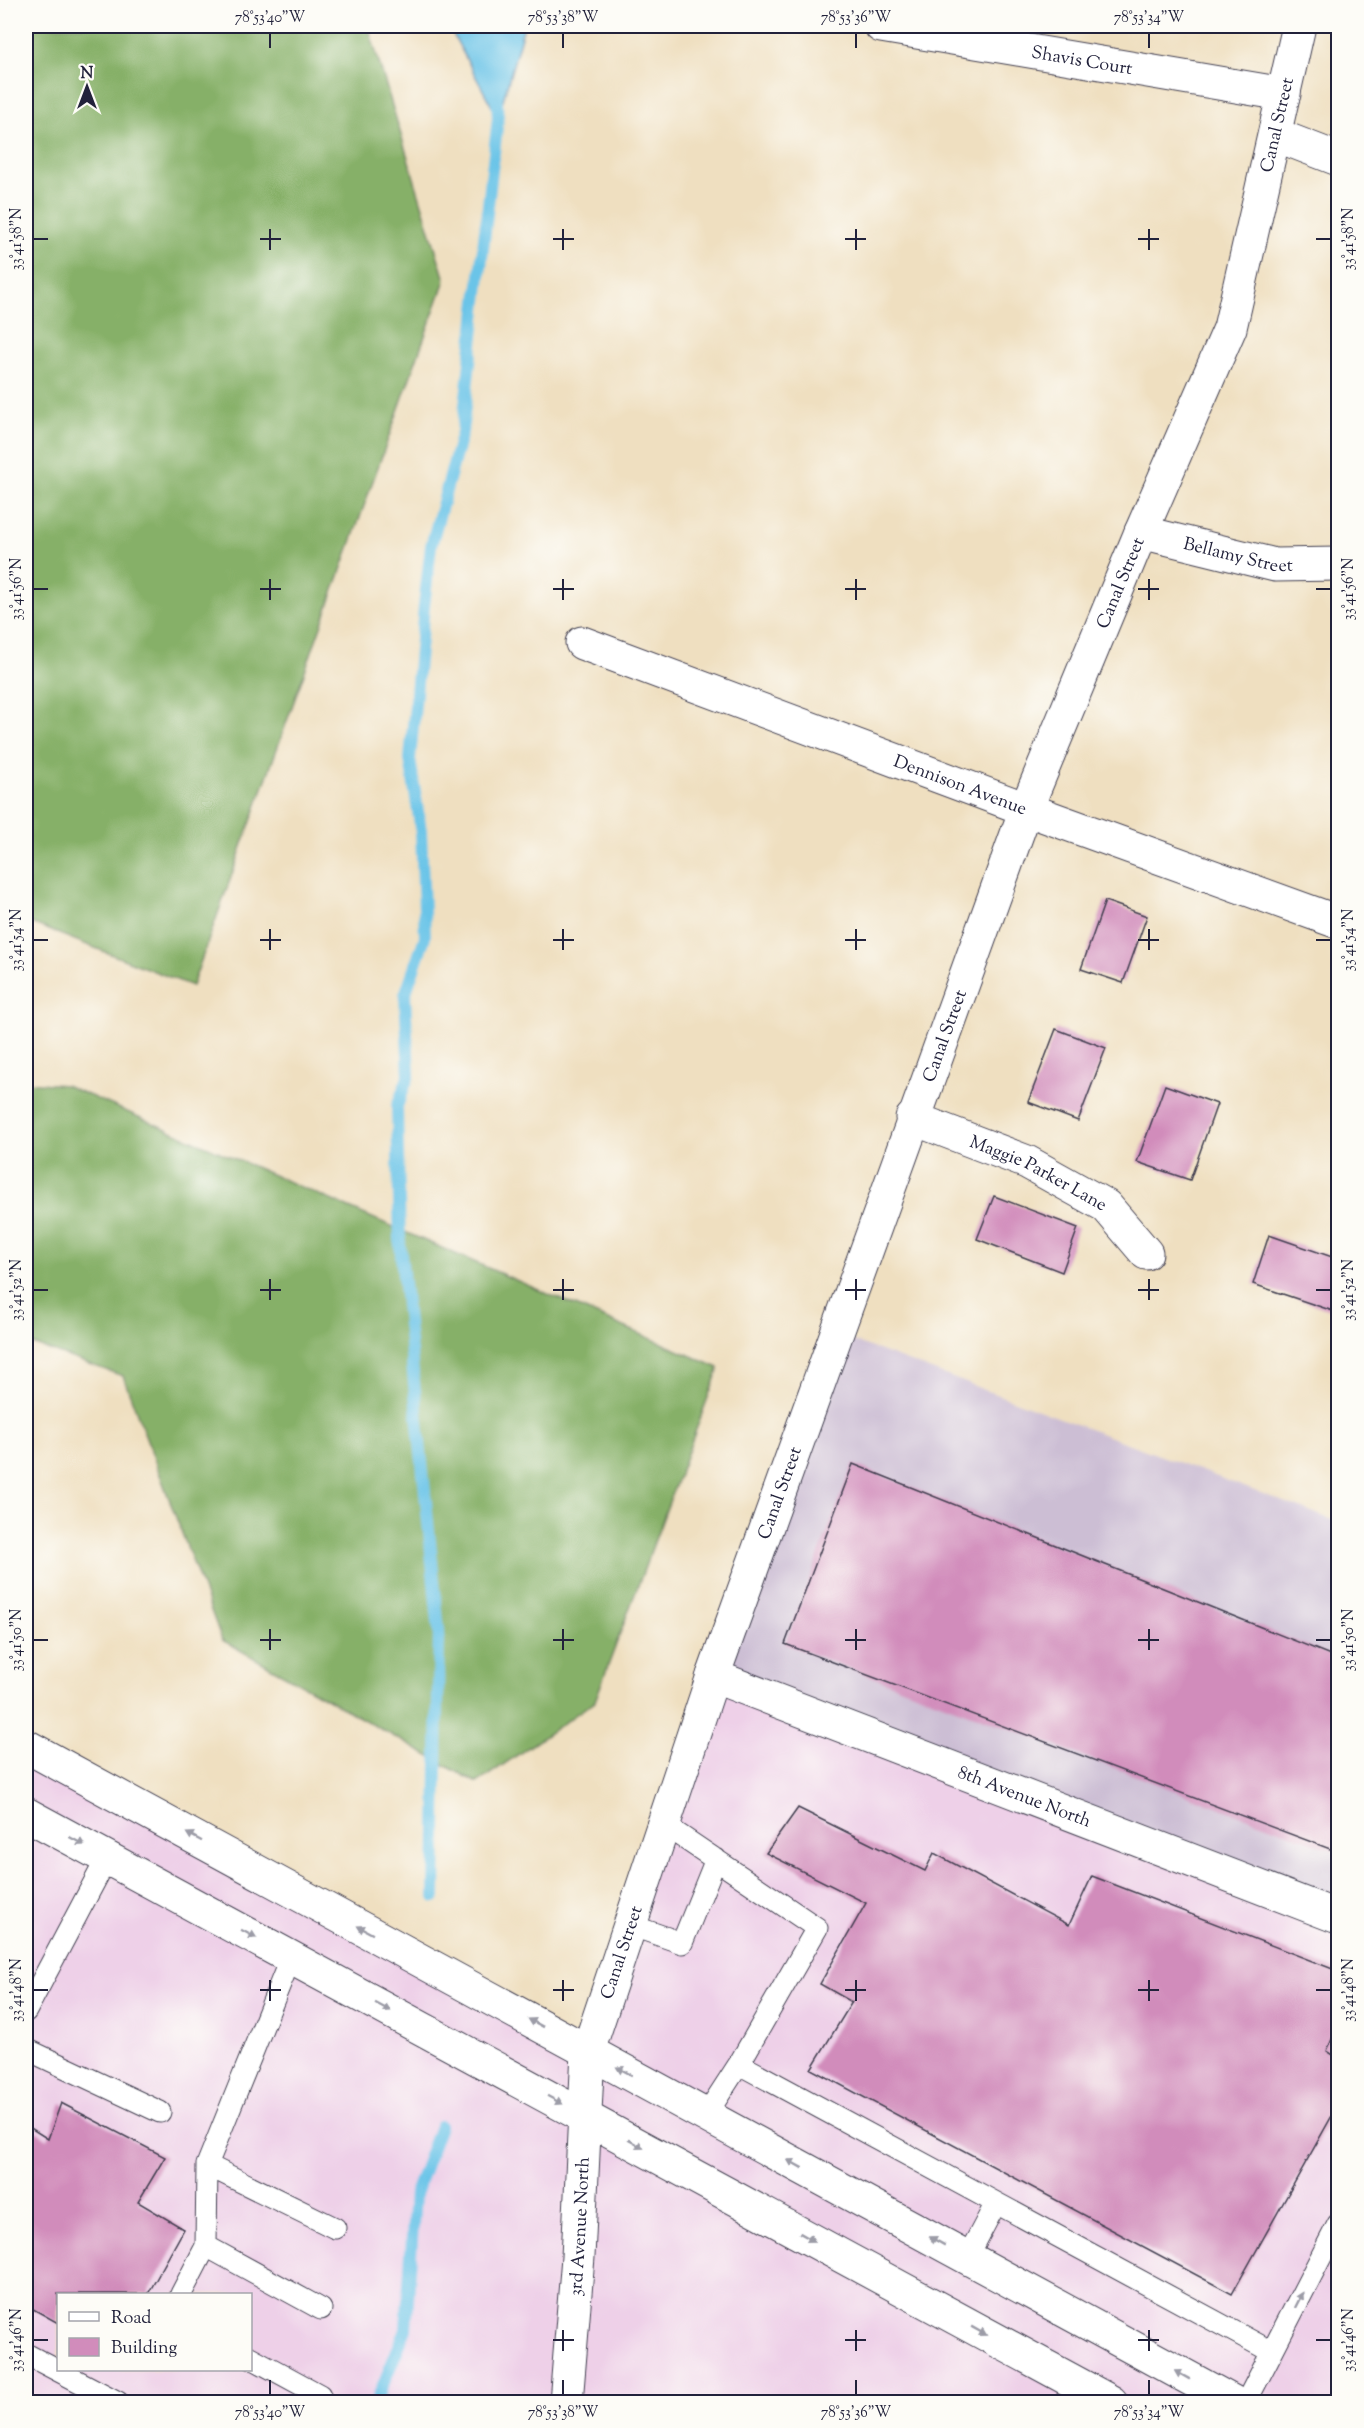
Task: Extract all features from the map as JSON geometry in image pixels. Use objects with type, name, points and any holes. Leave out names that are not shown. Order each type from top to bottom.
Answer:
[{"type":"street","name":"Shavis Court","points":[[881,26],[1284,94]]},
{"type":"street","name":"Canal Street","points":[[588,2051],[713,1676],[912,1118],[1026,809],[1141,532],[1230,328],[1299,26]]},
{"type":"street","points":[[1275,135],[1338,159]]},
{"type":"street","name":"Bellamy Street","points":[[1141,532],[1275,565],[1338,564]]},
{"type":"street","name":"Dennison Avenue","points":[[582,643],[1026,809],[1338,922]]},
{"type":"street","name":"Maggie Parker Lane","points":[[912,1118],[1027,1162],[1106,1206],[1146,1253]]},
{"type":"street","name":"8th Avenue North","points":[[713,1676],[1338,1917]]},
{"type":"street","points":[[26,1746],[1233,2403]]},
{"type":"street","points":[[26,1814],[1111,2403]]},
{"type":"street","name":"3rd Avenue North","points":[[566,2403],[578,2257],[588,2051]]},
{"type":"lane","points":[[663,1824],[817,1928],[739,2064],[706,2115]]},
{"type":"lane","points":[[26,2011],[107,1858]]},
{"type":"lane","points":[[630,1925],[682,1943],[716,1860]]},
{"type":"lane","points":[[183,2293],[206,2246],[207,2165],[291,1957]]},
{"type":"lane","points":[[26,2049],[160,2112]]},
{"type":"lane","points":[[739,2064],[1272,2352]]},
{"type":"lane","points":[[207,2165],[335,2228]]},
{"type":"lane","points":[[967,2258],[996,2203]]},
{"type":"lane","points":[[1246,2403],[1338,2224]]},
{"type":"lane","points":[[206,2246],[321,2309]]},
{"type":"lane","points":[[26,2354],[57,2371]]},
{"type":"lane","points":[[252,2358],[320,2395]]},
{"type":"lane","points":[[58,2371],[118,2403]]},
{"type":"shaded area","points":[[835,1334],[1338,1522],[1338,1915],[713,1676]]},
{"type":"shaded area","points":[[708,1674],[1338,1915],[1338,2402],[26,2402],[26,1746],[588,2051]]},
{"type":"green space","points":[[26,26],[368,26],[445,280],[192,986],[26,921]]},
{"type":"green space","points":[[26,1082],[65,1085],[719,1368],[595,1701],[477,1783],[222,1640],[123,1376],[26,1342]]},
{"type":"water","points":[[451,26],[524,26],[498,118],[454,36]]},
{"type":"building","points":[[1105,901],[1147,916],[1123,983],[1081,969]]},
{"type":"building","points":[[1056,1029],[1106,1048],[1078,1121],[1028,1102]]},
{"type":"building","points":[[1165,1085],[1217,1104],[1190,1180],[1137,1162]]},
{"type":"building","points":[[994,1196],[1078,1228],[1062,1272],[977,1239]]},
{"type":"building","points":[[1269,1235],[1338,1259],[1338,1295],[1333,1311],[1253,1284]]},
{"type":"building","points":[[853,1464],[1338,1658],[1338,1852],[785,1644]]},
{"type":"building","points":[[798,1808],[925,1871],[934,1853],[1069,1925],[1092,1876],[1338,1971],[1338,2025],[1327,2051],[1338,2058],[1338,2105],[1232,2294],[811,2069],[852,2002],[820,1984],[866,1903],[766,1853]]},
{"type":"building","points":[[61,2103],[165,2157],[138,2202],[184,2229],[149,2293],[57,2293],[57,2322],[26,2305],[26,2125],[48,2139]]},
{"type":"waterway","points":[[435,1897],[439,1631],[400,1244],[397,1106],[409,1075],[405,995],[425,937],[421,831],[410,759],[424,606],[431,546],[462,432],[498,118],[497,102]]},
{"type":"waterway","points":[[376,2402],[406,2329],[415,2194],[440,2126]]}]
